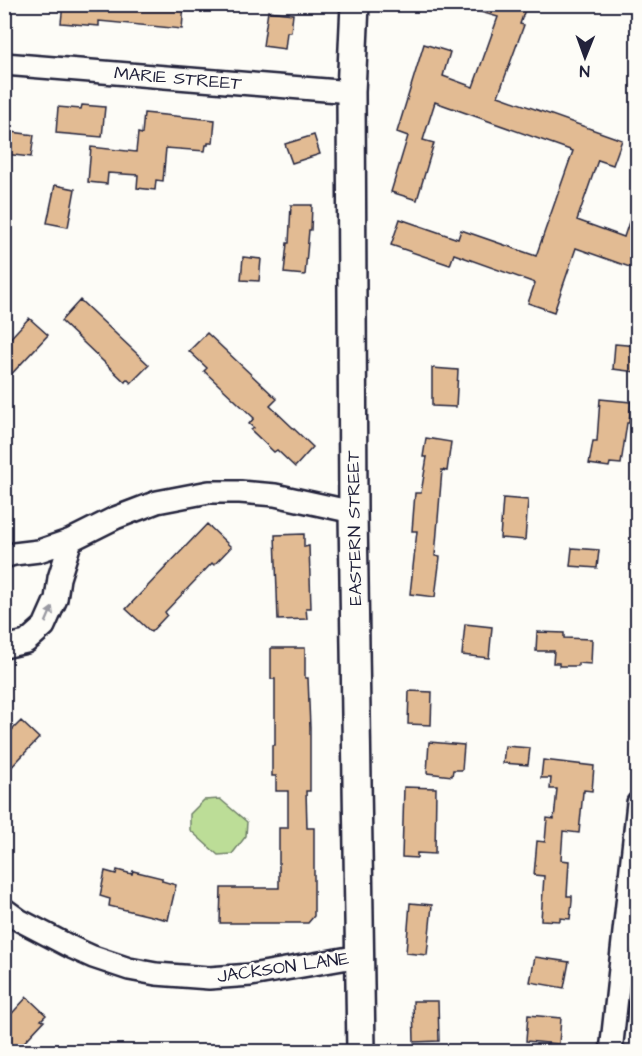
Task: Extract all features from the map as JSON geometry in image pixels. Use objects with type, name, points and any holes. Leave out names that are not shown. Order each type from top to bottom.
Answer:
[{"type":"street","name":"EASTERN STREET","points":[[355,4],[351,92],[353,512],[361,1052]]},
{"type":"street","name":"MARIE STREET","points":[[4,64],[351,92]]},
{"type":"street","points":[[4,557],[39,551],[71,540],[138,508],[209,492],[275,495],[353,512]]},
{"type":"street","points":[[4,647],[26,642],[44,626],[56,599],[59,578],[71,540]]},
{"type":"street","points":[[611,1052],[638,803]]},
{"type":"street","name":"JACKSON LANE","points":[[4,909],[19,920],[93,957],[129,969],[156,974],[210,978],[251,975],[360,956]]},
{"type":"green space","points":[[220,799],[247,822],[246,836],[232,854],[218,855],[190,830],[190,814],[204,800]]},
{"type":"building","points":[[63,4],[184,4],[182,29],[99,21],[99,26],[61,23]]},
{"type":"building","points":[[470,4],[527,4],[520,24],[524,25],[498,96],[622,140],[613,165],[598,160],[577,220],[624,237],[635,204],[638,205],[638,270],[576,248],[554,312],[528,303],[535,283],[454,254],[450,265],[391,245],[400,219],[458,239],[461,230],[536,256],[573,151],[435,102],[423,140],[434,143],[417,200],[391,192],[408,136],[397,132],[424,44],[450,52],[443,76],[473,87],[498,17],[470,9]]},
{"type":"building","points":[[268,11],[293,14],[291,32],[287,32],[285,49],[263,46]]},
{"type":"building","points":[[82,105],[105,107],[102,137],[56,133],[58,107],[81,109]]},
{"type":"building","points":[[144,113],[215,120],[213,143],[206,145],[205,151],[166,148],[163,181],[156,180],[155,190],[137,188],[138,175],[108,173],[107,184],[88,182],[91,147],[136,152],[138,133],[142,134]]},
{"type":"building","points":[[4,131],[34,135],[31,157],[4,154]]},
{"type":"building","points":[[314,135],[320,154],[292,163],[285,144]]},
{"type":"building","points":[[55,185],[75,189],[68,227],[47,223]]},
{"type":"building","points":[[291,205],[312,205],[305,275],[284,273],[287,243],[289,243]]},
{"type":"building","points":[[243,257],[261,259],[259,281],[241,280]]},
{"type":"building","points":[[80,300],[149,365],[131,383],[127,379],[125,382],[61,321]]},
{"type":"building","points":[[29,318],[48,335],[4,382],[4,345]]},
{"type":"building","points":[[207,333],[277,399],[270,406],[313,447],[295,467],[277,450],[274,452],[251,430],[254,428],[249,424],[254,418],[204,371],[207,368],[189,351]]},
{"type":"building","points":[[615,344],[638,346],[636,372],[613,369]]},
{"type":"building","points":[[432,368],[458,370],[456,407],[432,406]]},
{"type":"building","points":[[600,399],[631,402],[621,464],[610,463],[609,467],[589,464],[593,441],[597,441]]},
{"type":"building","points":[[426,438],[451,442],[447,471],[442,470],[435,556],[440,557],[435,597],[410,594],[417,531],[412,531],[415,493],[421,493],[427,457],[423,457]]},
{"type":"building","points":[[503,498],[528,500],[525,540],[500,538]]},
{"type":"building","points":[[207,524],[231,547],[214,565],[212,563],[165,612],[167,615],[151,632],[126,609]]},
{"type":"building","points":[[304,534],[304,547],[309,546],[311,608],[306,608],[307,619],[278,620],[275,535]]},
{"type":"building","points":[[572,548],[599,550],[597,568],[570,566]]},
{"type":"building","points":[[465,624],[492,627],[489,658],[462,655]]},
{"type":"building","points":[[537,632],[564,633],[564,638],[592,639],[591,664],[578,663],[578,666],[559,666],[559,663],[553,663],[554,651],[536,651]]},
{"type":"building","points":[[271,648],[305,648],[305,678],[308,678],[310,728],[310,791],[306,791],[307,828],[314,828],[314,916],[308,923],[220,923],[221,888],[279,888],[279,828],[288,828],[288,791],[276,791],[276,776],[272,776],[272,745],[275,745],[275,679],[271,679]]},
{"type":"building","points":[[409,691],[432,692],[431,725],[408,724]]},
{"type":"building","points":[[21,721],[39,738],[4,775],[4,738]]},
{"type":"building","points":[[429,742],[464,745],[462,770],[453,770],[452,776],[427,773]]},
{"type":"building","points":[[505,746],[530,748],[528,765],[503,763]]},
{"type":"building","points":[[543,760],[594,766],[592,791],[584,790],[583,792],[579,833],[563,831],[561,860],[569,861],[567,896],[572,896],[572,901],[570,919],[560,918],[560,921],[541,920],[544,876],[534,875],[537,841],[545,842],[547,818],[554,819],[557,789],[550,789],[551,778],[541,778]]},
{"type":"building","points":[[404,787],[436,788],[435,854],[417,853],[417,858],[402,857]]},
{"type":"building","points":[[117,870],[132,874],[133,871],[162,878],[162,881],[176,885],[168,920],[109,906],[110,899],[100,896],[105,871],[116,874]]},
{"type":"building","points":[[410,903],[432,905],[427,955],[406,953]]},
{"type":"building","points":[[535,957],[569,962],[564,988],[530,982]]},
{"type":"building","points":[[27,997],[46,1015],[41,1020],[44,1021],[15,1052],[4,1052],[4,1022]]},
{"type":"building","points":[[413,1001],[438,1001],[439,1041],[414,1042]]},
{"type":"building","points":[[528,1015],[561,1018],[559,1044],[526,1041]]}]
